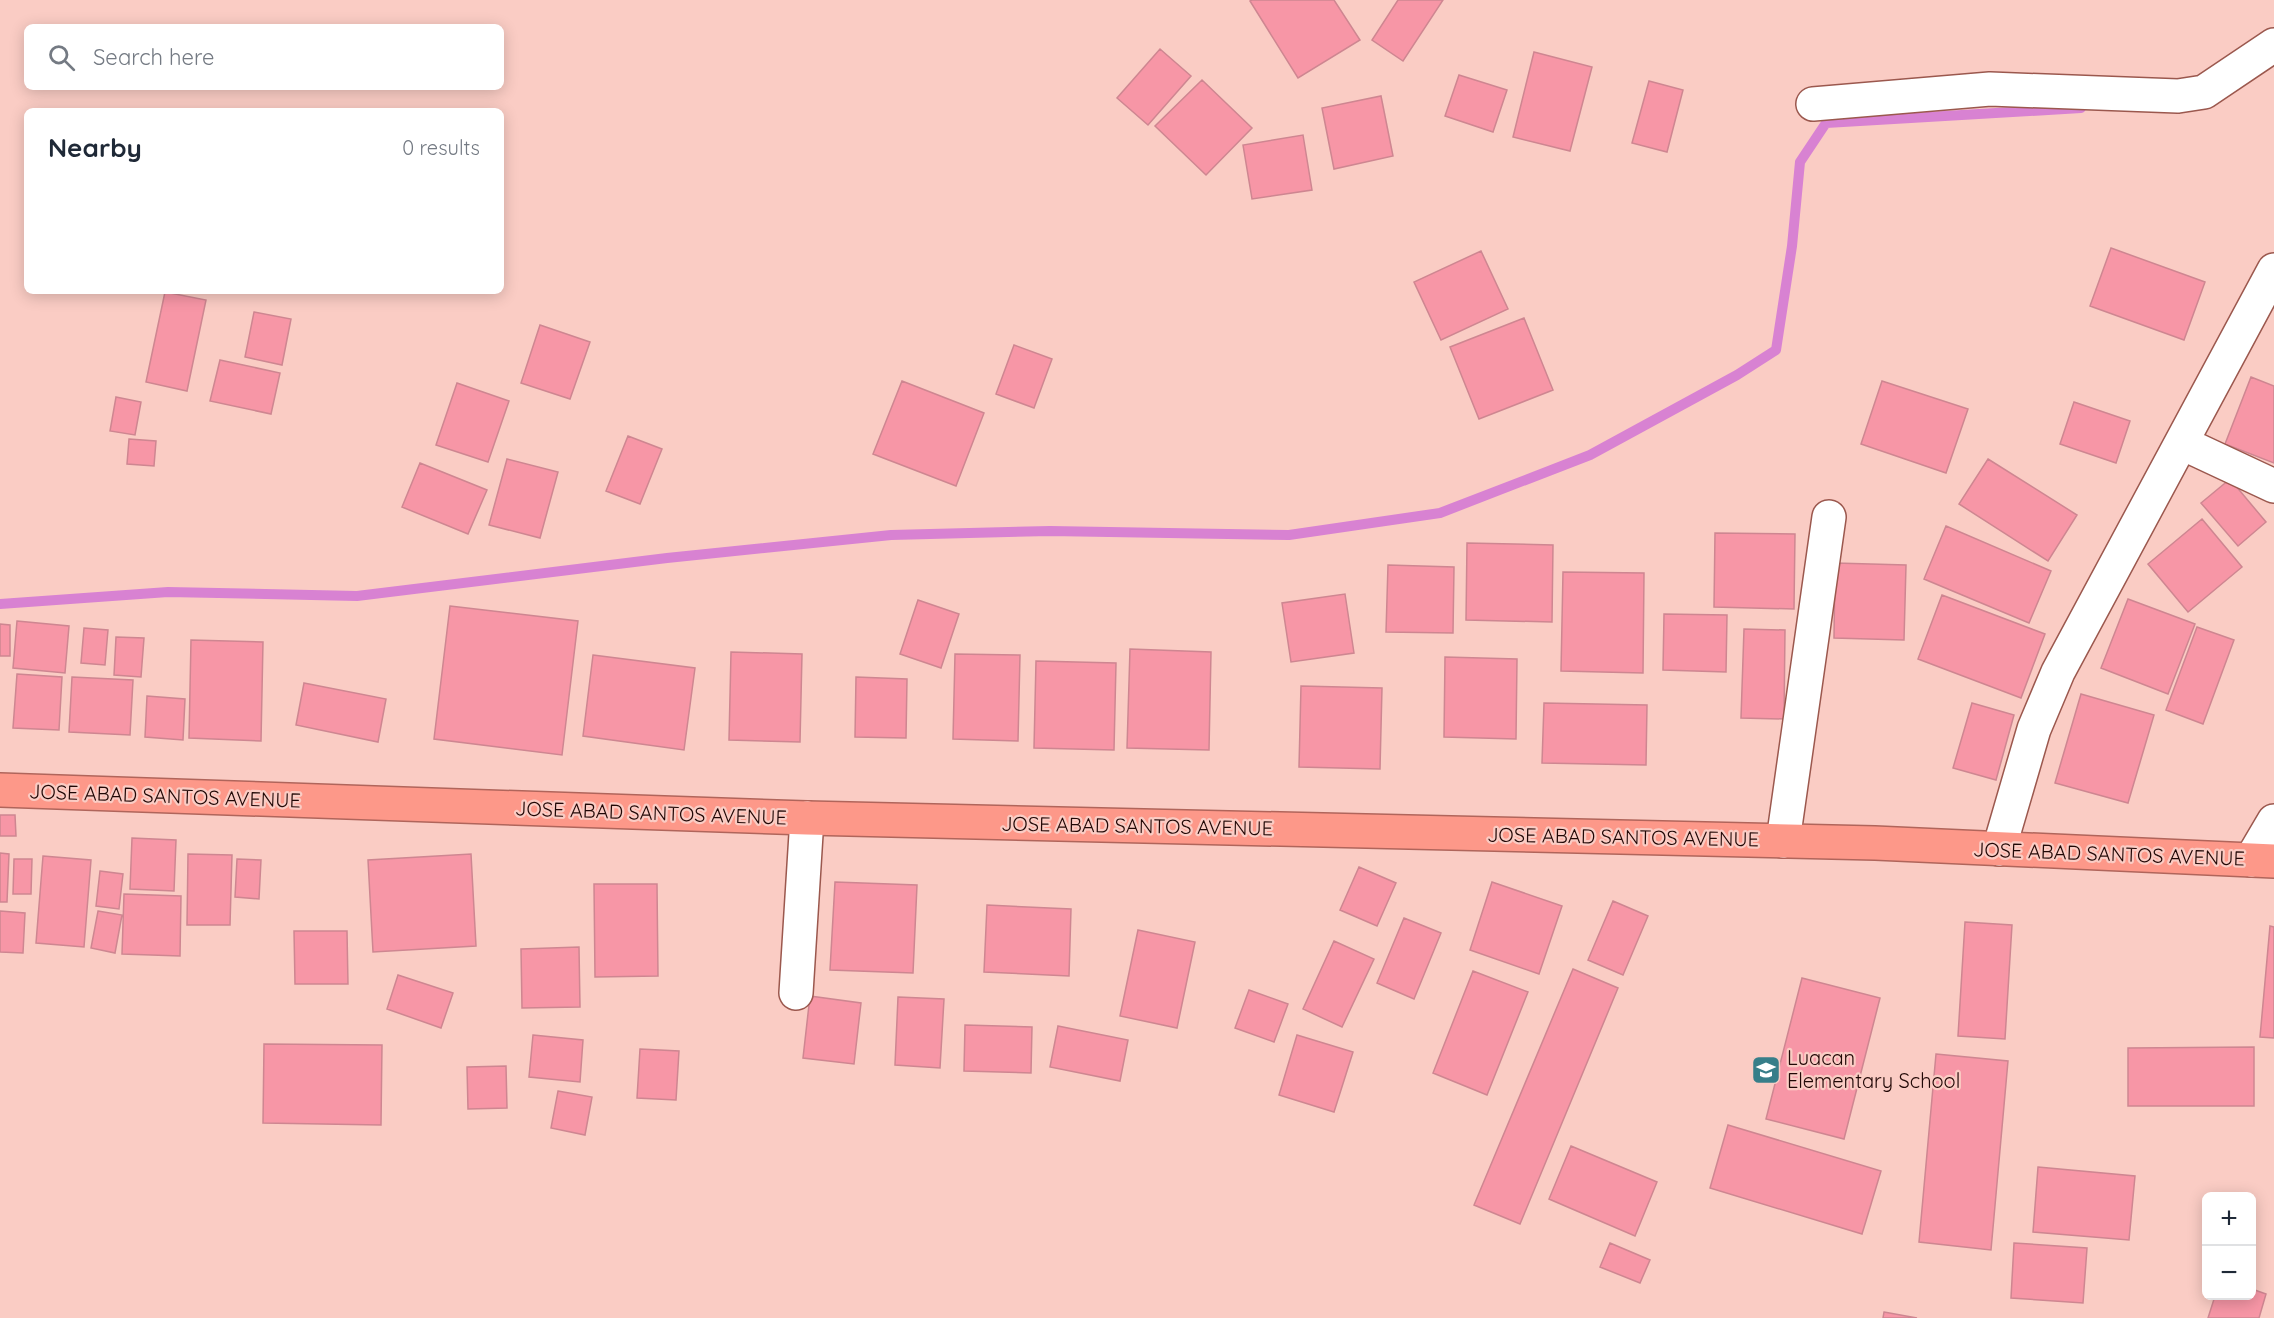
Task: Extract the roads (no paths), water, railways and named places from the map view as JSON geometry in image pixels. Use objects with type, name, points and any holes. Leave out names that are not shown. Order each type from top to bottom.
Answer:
[{"type":"highway","name":"JOSE ABAD SANTOS AVENUE","points":[[0,790],[807,818],[1784,841],[2262,860]]},
{"type":"street","points":[[1813,104],[1990,89],[2178,96],[2204,93],[2274,45]]},
{"type":"street","points":[[1999,849],[2034,729],[2058,672],[2274,270]]},
{"type":"street","points":[[2182,443],[2274,486]]},
{"type":"street","points":[[1784,841],[1830,517]]},
{"type":"street","points":[[796,993],[807,818]]},
{"type":"street","points":[[2262,860],[2274,821]]},
{"type":"waterway","points":[[0,604],[168,592],[357,596],[667,558],[891,535],[1050,531],[1289,535],[1440,513],[1590,455],[1737,375],[1776,350],[1792,246],[1800,162],[1826,123],[2081,108]]},
{"type":"place","name":"Luacan Elementary School","points":[[1766,1070]]}]
